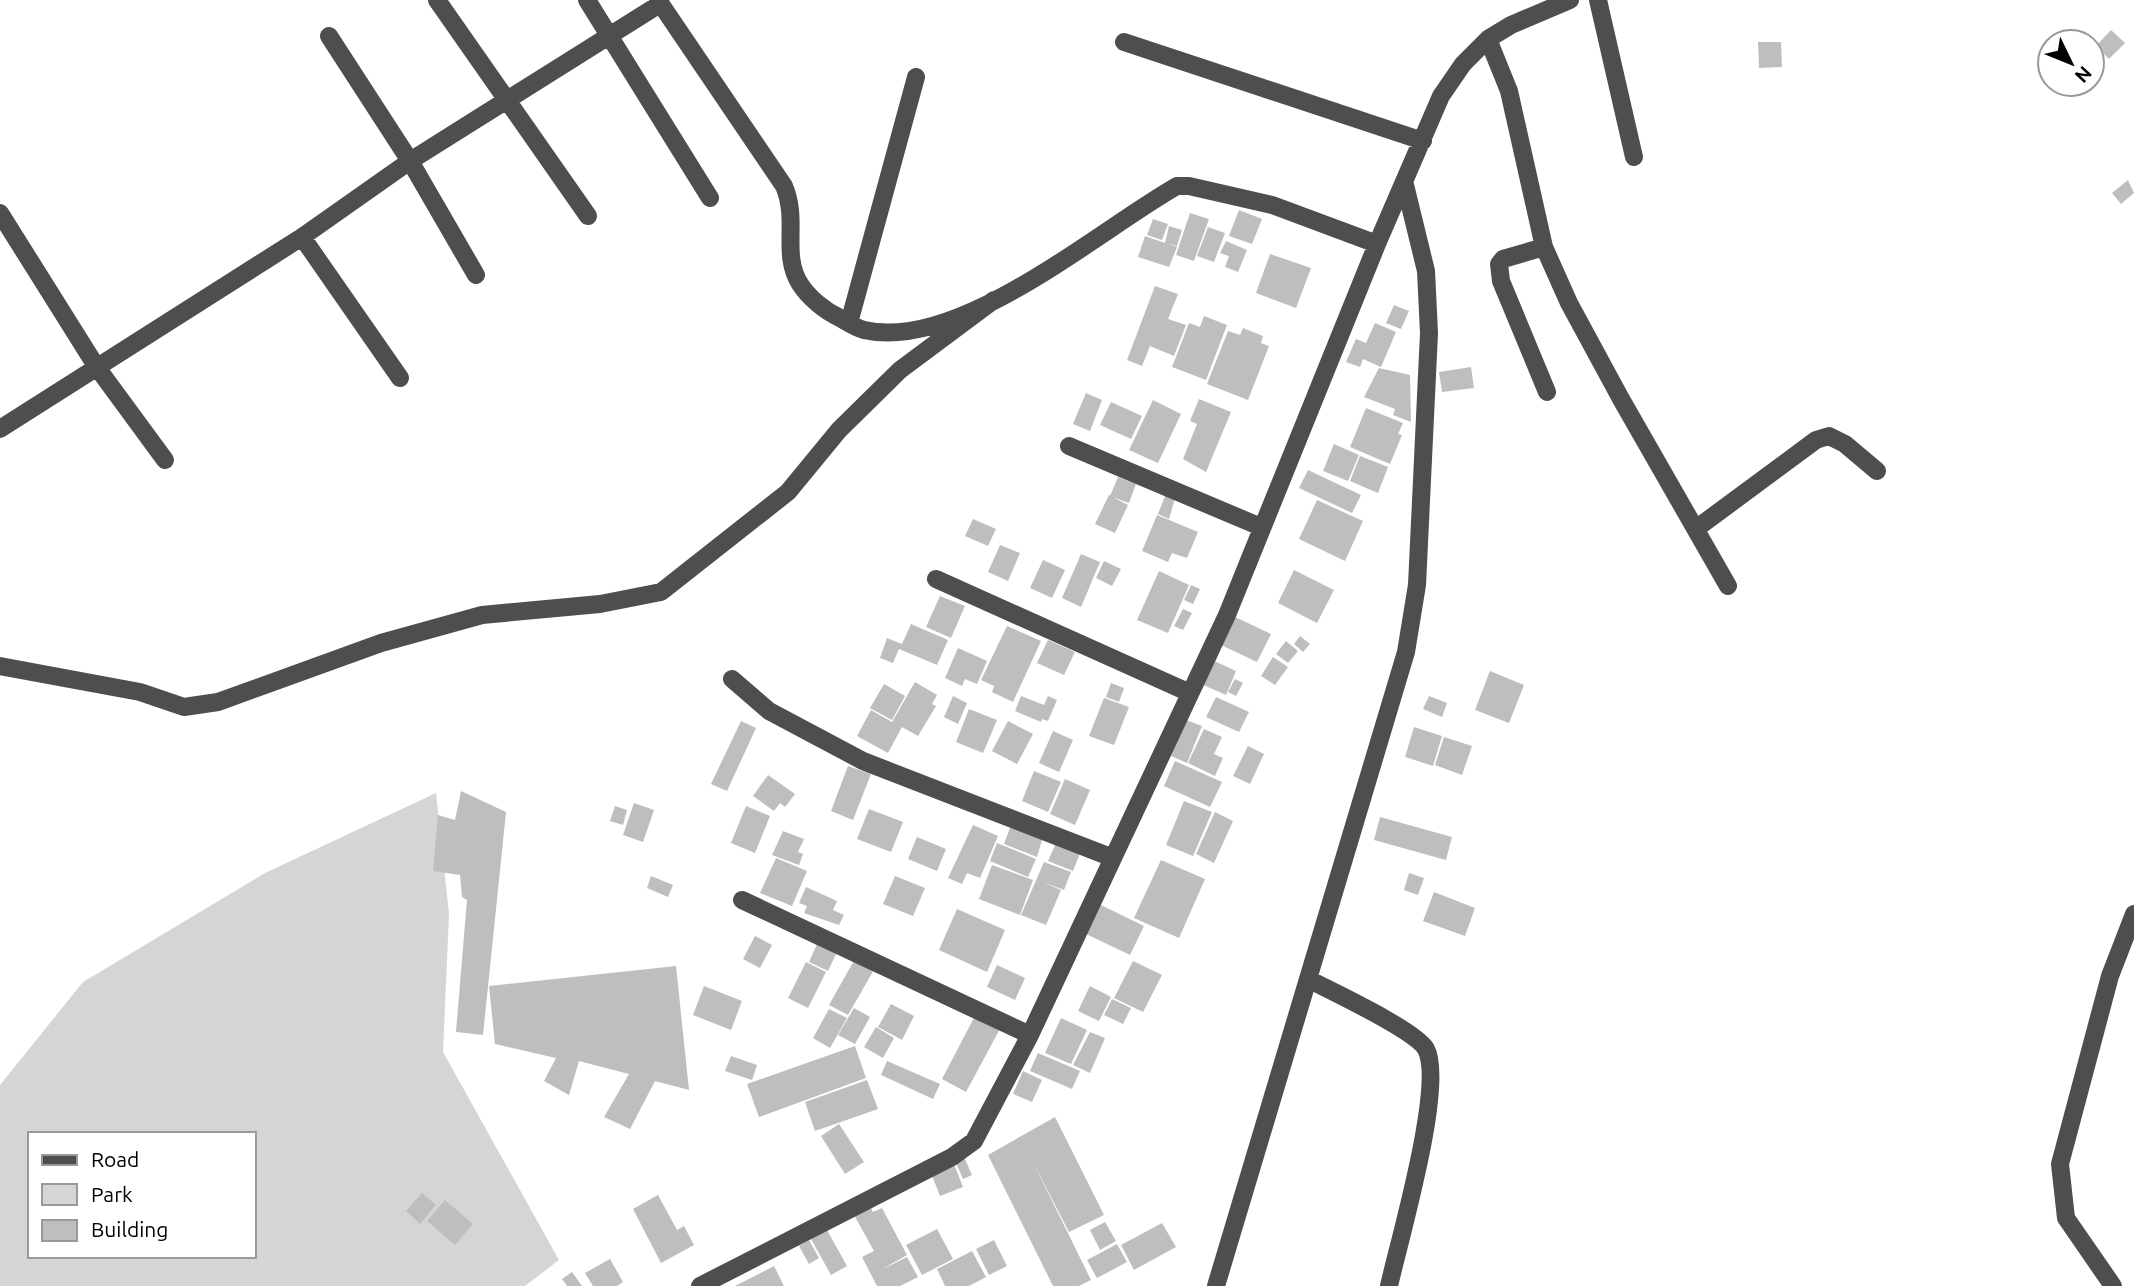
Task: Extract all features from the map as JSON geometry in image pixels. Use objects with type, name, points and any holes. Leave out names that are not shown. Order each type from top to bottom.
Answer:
[{"type":"street","points":[[437,0],[588,216]]},
{"type":"street","points":[[587,0],[710,198]]},
{"type":"street","points":[[700,1286],[897,1186],[974,1140],[1030,1035],[1227,615],[1377,244],[1405,185],[1441,96],[1463,64],[1488,39],[1511,25],[1570,0]]},
{"type":"street","points":[[1598,0],[1634,157]]},
{"type":"street","points":[[0,429],[302,237],[410,162],[610,36],[659,2],[784,186],[792,204],[790,256],[799,283],[817,302],[863,330],[901,332],[946,321],[995,300],[1047,273],[1177,186],[1189,186],[1272,205],[1377,244]]},
{"type":"street","points":[[328,36],[410,162],[476,275]]},
{"type":"street","points":[[1488,39],[1509,91],[1544,247],[1569,303],[1621,399],[1728,586]]},
{"type":"street","points":[[1124,42],[1423,141]]},
{"type":"street","points":[[849,323],[916,77]]},
{"type":"street","points":[[1216,1286],[1311,980],[1406,652],[1417,585],[1429,333],[1426,271],[1405,185]]},
{"type":"street","points":[[0,213],[96,366],[165,460]]},
{"type":"street","points":[[302,237],[400,378]]},
{"type":"street","points":[[1544,247],[1503,259],[1499,264],[1501,281],[1547,392]]},
{"type":"street","points":[[0,666],[140,692],[184,707],[218,702],[381,643],[482,615],[600,604],[661,592],[788,492],[839,430],[900,370],[995,300]]},
{"type":"street","points":[[1697,528],[1816,440],[1829,436],[1837,440],[1877,471]]},
{"type":"street","points":[[1069,446],[1261,527]]},
{"type":"street","points":[[936,579],[1189,693]]},
{"type":"street","points":[[732,679],[769,711],[863,761],[1113,858]]},
{"type":"street","points":[[742,900],[1030,1035]]},
{"type":"street","points":[[2113,1286],[2066,1218],[2060,1164],[2110,976],[2134,914]]},
{"type":"street","points":[[1311,980],[1406,1031],[1425,1047],[1432,1069],[1423,1136],[1389,1286]]},
{"type":"green space","points":[[436,793],[449,914],[443,1052],[559,1260],[525,1286],[0,1286],[0,1085],[83,982],[265,873]]},
{"type":"building","points":[[2111,30],[2125,43],[2109,59],[2106,56],[2106,35]]},
{"type":"building","points":[[1758,42],[1781,42],[1782,67],[1759,68]]},
{"type":"building","points":[[2128,180],[2134,193],[2121,204],[2112,193]]},
{"type":"building","points":[[1239,210],[1262,219],[1252,244],[1229,236]]},
{"type":"building","points":[[1190,213],[1209,219],[1194,261],[1176,255]]},
{"type":"building","points":[[1153,219],[1168,224],[1162,240],[1147,235]]},
{"type":"building","points":[[1169,226],[1182,230],[1177,246],[1168,243],[1177,247],[1169,267],[1138,257],[1145,236],[1165,243]]},
{"type":"building","points":[[1208,227],[1225,233],[1214,262],[1197,256]]},
{"type":"building","points":[[1226,241],[1247,250],[1238,272],[1225,267],[1229,256],[1220,253]]},
{"type":"building","points":[[1270,254],[1311,268],[1296,308],[1256,293]]},
{"type":"building","points":[[1155,286],[1178,294],[1168,319],[1186,325],[1174,356],[1150,346],[1142,366],[1127,360]]},
{"type":"building","points":[[1394,305],[1409,311],[1401,329],[1386,323]]},
{"type":"building","points":[[1204,316],[1227,325],[1206,380],[1172,367],[1189,323],[1200,327]]},
{"type":"building","points":[[1375,323],[1396,332],[1381,367],[1363,359],[1360,367],[1346,362],[1356,339],[1366,343]]},
{"type":"building","points":[[1243,328],[1263,336],[1261,343],[1269,346],[1248,400],[1207,384],[1228,331],[1240,335]]},
{"type":"building","points":[[1471,367],[1474,388],[1442,392],[1439,372]]},
{"type":"building","points":[[1379,368],[1410,375],[1411,422],[1393,415],[1395,409],[1364,397]]},
{"type":"building","points":[[1086,393],[1102,400],[1090,431],[1073,424]]},
{"type":"building","points":[[1199,399],[1231,412],[1206,472],[1183,459],[1197,424],[1190,421]]},
{"type":"building","points":[[1153,400],[1181,414],[1158,463],[1129,450]]},
{"type":"building","points":[[1111,402],[1142,416],[1131,439],[1100,425]]},
{"type":"building","points":[[1366,408],[1403,423],[1398,434],[1402,435],[1390,464],[1350,447]]},
{"type":"building","points":[[1334,444],[1359,455],[1348,481],[1323,471]]},
{"type":"building","points":[[1360,456],[1388,467],[1378,493],[1350,481]]},
{"type":"building","points":[[1308,470],[1361,495],[1352,513],[1299,488]]},
{"type":"building","points":[[1118,477],[1136,484],[1129,503],[1110,496]]},
{"type":"building","points":[[1167,491],[1176,495],[1169,519],[1158,514]]},
{"type":"building","points":[[1109,495],[1128,505],[1115,533],[1095,524]]},
{"type":"building","points":[[1317,500],[1363,521],[1345,561],[1299,539]]},
{"type":"building","points":[[1157,515],[1198,532],[1187,558],[1172,553],[1168,562],[1142,551]]},
{"type":"building","points":[[973,519],[996,529],[988,546],[965,536]]},
{"type":"building","points":[[1000,545],[1020,553],[1008,581],[988,572]]},
{"type":"building","points":[[1081,554],[1100,562],[1081,607],[1062,598]]},
{"type":"building","points":[[1043,560],[1065,570],[1052,598],[1030,588]]},
{"type":"building","points":[[1104,561],[1121,569],[1112,586],[1096,578]]},
{"type":"building","points":[[1294,570],[1334,590],[1317,623],[1278,603]]},
{"type":"building","points":[[1159,571],[1189,585],[1168,633],[1137,620]]},
{"type":"building","points":[[1191,585],[1200,589],[1193,604],[1184,600]]},
{"type":"building","points":[[940,596],[965,606],[951,638],[926,627]]},
{"type":"building","points":[[1183,609],[1192,613],[1183,630],[1174,626]]},
{"type":"building","points":[[1233,616],[1271,634],[1257,662],[1219,644]]},
{"type":"building","points":[[911,624],[948,640],[937,665],[899,649],[893,663],[880,658],[887,638],[902,644]]},
{"type":"building","points":[[1007,626],[1041,641],[1013,702],[992,692],[994,686],[981,680]]},
{"type":"building","points":[[1300,636],[1310,644],[1303,652],[1294,644]]},
{"type":"building","points":[[1048,640],[1075,652],[1064,675],[1037,663]]},
{"type":"building","points":[[1286,641],[1298,651],[1288,663],[1276,654]]},
{"type":"building","points":[[958,648],[987,661],[977,684],[965,679],[962,686],[945,678]]},
{"type":"building","points":[[1273,657],[1288,667],[1275,685],[1261,676]]},
{"type":"building","points":[[1210,659],[1236,671],[1226,695],[1199,683]]},
{"type":"building","points":[[1490,671],[1524,685],[1509,723],[1475,710]]},
{"type":"building","points":[[1235,679],[1243,683],[1236,696],[1228,692]]},
{"type":"building","points":[[915,682],[937,695],[932,704],[936,706],[918,736],[902,727],[888,753],[857,736],[871,710],[892,722]]},
{"type":"building","points":[[1111,683],[1124,688],[1119,702],[1106,697]]},
{"type":"building","points":[[884,684],[905,696],[892,720],[870,708]]},
{"type":"building","points":[[953,696],[967,703],[958,724],[944,717]]},
{"type":"building","points":[[1021,696],[1044,705],[1048,696],[1057,700],[1048,721],[1042,719],[1041,722],[1015,711]]},
{"type":"building","points":[[1429,696],[1447,703],[1442,717],[1423,709]]},
{"type":"building","points":[[1216,697],[1249,712],[1239,732],[1206,717]]},
{"type":"building","points":[[1104,698],[1129,707],[1114,745],[1089,736]]},
{"type":"building","points":[[969,709],[997,720],[983,753],[956,742]]},
{"type":"building","points":[[1186,720],[1202,726],[1187,763],[1171,756]]},
{"type":"building","points":[[741,721],[756,728],[727,791],[711,784]]},
{"type":"building","points":[[1008,721],[1033,734],[1017,764],[992,751]]},
{"type":"building","points":[[1414,727],[1442,736],[1433,766],[1405,757]]},
{"type":"building","points":[[1204,729],[1222,737],[1214,754],[1223,758],[1215,776],[1188,763]]},
{"type":"building","points":[[1053,731],[1073,740],[1059,772],[1039,763]]},
{"type":"building","points":[[1444,737],[1472,746],[1462,775],[1435,765]]},
{"type":"building","points":[[1248,746],[1264,754],[1250,784],[1233,776]]},
{"type":"building","points":[[1175,761],[1222,782],[1210,807],[1164,786]]},
{"type":"building","points":[[848,766],[871,774],[853,820],[831,811]]},
{"type":"building","points":[[1034,771],[1061,782],[1048,812],[1022,801]]},
{"type":"building","points":[[768,775],[795,794],[785,807],[780,803],[774,811],[753,796]]},
{"type":"building","points":[[1065,779],[1090,790],[1075,825],[1050,814]]},
{"type":"building","points":[[461,791],[506,812],[483,1035],[456,1032],[467,900],[462,897],[460,875],[433,871],[438,815],[455,820]]},
{"type":"building","points":[[1184,801],[1212,812],[1193,856],[1166,845]]},
{"type":"building","points":[[634,803],[654,810],[643,842],[623,835]]},
{"type":"building","points":[[615,806],[627,810],[623,825],[610,821]]},
{"type":"building","points":[[746,806],[770,816],[755,853],[731,843]]},
{"type":"building","points":[[869,809],[903,822],[891,852],[857,839]]},
{"type":"building","points":[[1215,812],[1233,821],[1214,863],[1196,854]]},
{"type":"building","points":[[1380,817],[1452,837],[1446,860],[1374,840]]},
{"type":"building","points":[[973,825],[998,836],[980,878],[967,873],[962,884],[948,878]]},
{"type":"building","points":[[1011,825],[1043,837],[1037,857],[1004,844]]},
{"type":"building","points":[[783,831],[804,839],[798,852],[803,854],[799,865],[772,855]]},
{"type":"building","points":[[917,837],[946,849],[937,871],[908,859]]},
{"type":"building","points":[[997,843],[1036,859],[1028,877],[990,861]]},
{"type":"building","points":[[1056,843],[1080,853],[1073,871],[1048,861]]},
{"type":"building","points":[[776,858],[807,871],[792,906],[760,893]]},
{"type":"building","points":[[1161,860],[1205,879],[1179,938],[1134,918]]},
{"type":"building","points":[[1044,862],[1071,872],[1064,890],[1043,882],[1061,890],[1046,925],[1021,915]]},
{"type":"building","points":[[992,865],[1033,880],[1020,915],[979,899]]},
{"type":"building","points":[[1409,873],[1424,878],[1418,895],[1404,890]]},
{"type":"building","points":[[651,876],[673,885],[668,897],[647,888]]},
{"type":"building","points":[[895,876],[925,888],[913,916],[883,904]]},
{"type":"building","points":[[806,887],[837,901],[833,910],[844,915],[839,925],[804,913],[807,906],[799,903]]},
{"type":"building","points":[[1434,892],[1475,908],[1465,936],[1423,921]]},
{"type":"building","points":[[1101,905],[1144,926],[1130,955],[1086,934]]},
{"type":"building","points":[[957,909],[1005,930],[987,972],[939,950]]},
{"type":"building","points":[[755,936],[772,945],[760,968],[743,959]]},
{"type":"building","points":[[817,944],[836,954],[828,971],[809,962]]},
{"type":"building","points":[[856,957],[875,968],[848,1015],[829,1005]]},
{"type":"building","points":[[1133,961],[1162,975],[1143,1012],[1114,998]]},
{"type":"building","points":[[806,962],[826,972],[808,1008],[788,998]]},
{"type":"building","points":[[997,965],[1025,978],[1015,1000],[987,987]]},
{"type":"building","points":[[676,966],[689,1090],[655,1081],[630,1129],[604,1117],[629,1074],[579,1061],[569,1095],[544,1081],[556,1058],[495,1044],[489,986]]},
{"type":"building","points":[[704,986],[742,1001],[731,1030],[693,1015]]},
{"type":"building","points":[[1090,986],[1111,997],[1099,1021],[1078,1011]]},
{"type":"building","points":[[1112,999],[1131,1008],[1123,1024],[1104,1015]]},
{"type":"building","points":[[891,1004],[914,1016],[902,1040],[878,1027]]},
{"type":"building","points":[[854,1008],[870,1017],[855,1044],[838,1035]]},
{"type":"building","points":[[829,1009],[847,1018],[830,1048],[813,1038]]},
{"type":"building","points":[[976,1014],[1001,1027],[966,1092],[942,1079]]},
{"type":"building","points":[[1061,1018],[1087,1030],[1071,1064],[1045,1053]]},
{"type":"building","points":[[876,1027],[894,1038],[883,1058],[864,1047]]},
{"type":"building","points":[[1090,1032],[1105,1038],[1090,1073],[1073,1065]]},
{"type":"building","points":[[855,1046],[866,1078],[759,1117],[747,1084]]},
{"type":"building","points":[[1038,1053],[1080,1071],[1072,1089],[1030,1071]]},
{"type":"building","points":[[731,1056],[757,1065],[752,1080],[725,1071]]},
{"type":"building","points":[[887,1061],[940,1084],[933,1099],[881,1075]]},
{"type":"building","points":[[1023,1071],[1042,1080],[1032,1102],[1013,1094]]},
{"type":"building","points":[[867,1080],[878,1109],[815,1131],[805,1102]]},
{"type":"building","points":[[1055,1117],[1104,1215],[1069,1232],[1032,1160],[1091,1280],[1079,1286],[1053,1286],[988,1155]]},
{"type":"building","points":[[839,1124],[864,1162],[845,1174],[821,1136]]},
{"type":"building","points":[[964,1157],[972,1175],[963,1179],[955,1161]]},
{"type":"building","points":[[954,1164],[963,1187],[940,1196],[931,1173]]},
{"type":"building","points":[[422,1193],[436,1205],[420,1224],[406,1211]]},
{"type":"building","points":[[658,1195],[677,1230],[684,1226],[694,1245],[661,1263],[633,1209]]},
{"type":"building","points":[[445,1200],[473,1224],[455,1245],[427,1221]]},
{"type":"building","points":[[870,1206],[873,1212],[882,1208],[907,1255],[881,1270],[907,1257],[918,1277],[900,1286],[877,1286],[862,1257],[874,1251],[854,1215]]},
{"type":"building","points":[[1105,1222],[1116,1241],[1100,1250],[1090,1230]]},
{"type":"building","points":[[1162,1223],[1176,1247],[1134,1270],[1121,1245]]},
{"type":"building","points":[[937,1229],[953,1259],[922,1275],[906,1245]]},
{"type":"building","points":[[827,1230],[847,1266],[831,1275],[811,1239]]},
{"type":"building","points":[[809,1240],[819,1258],[809,1264],[799,1246]]},
{"type":"building","points":[[994,1240],[1007,1266],[989,1275],[976,1249]]},
{"type":"building","points":[[1117,1244],[1127,1262],[1097,1278],[1087,1260]]},
{"type":"building","points":[[972,1251],[986,1277],[969,1286],[945,1286],[937,1269]]},
{"type":"building","points":[[610,1259],[623,1282],[617,1286],[593,1286],[585,1273]]},
{"type":"building","points":[[774,1266],[784,1286],[735,1286]]},
{"type":"building","points":[[572,1272],[582,1286],[567,1286],[562,1279]]}]
